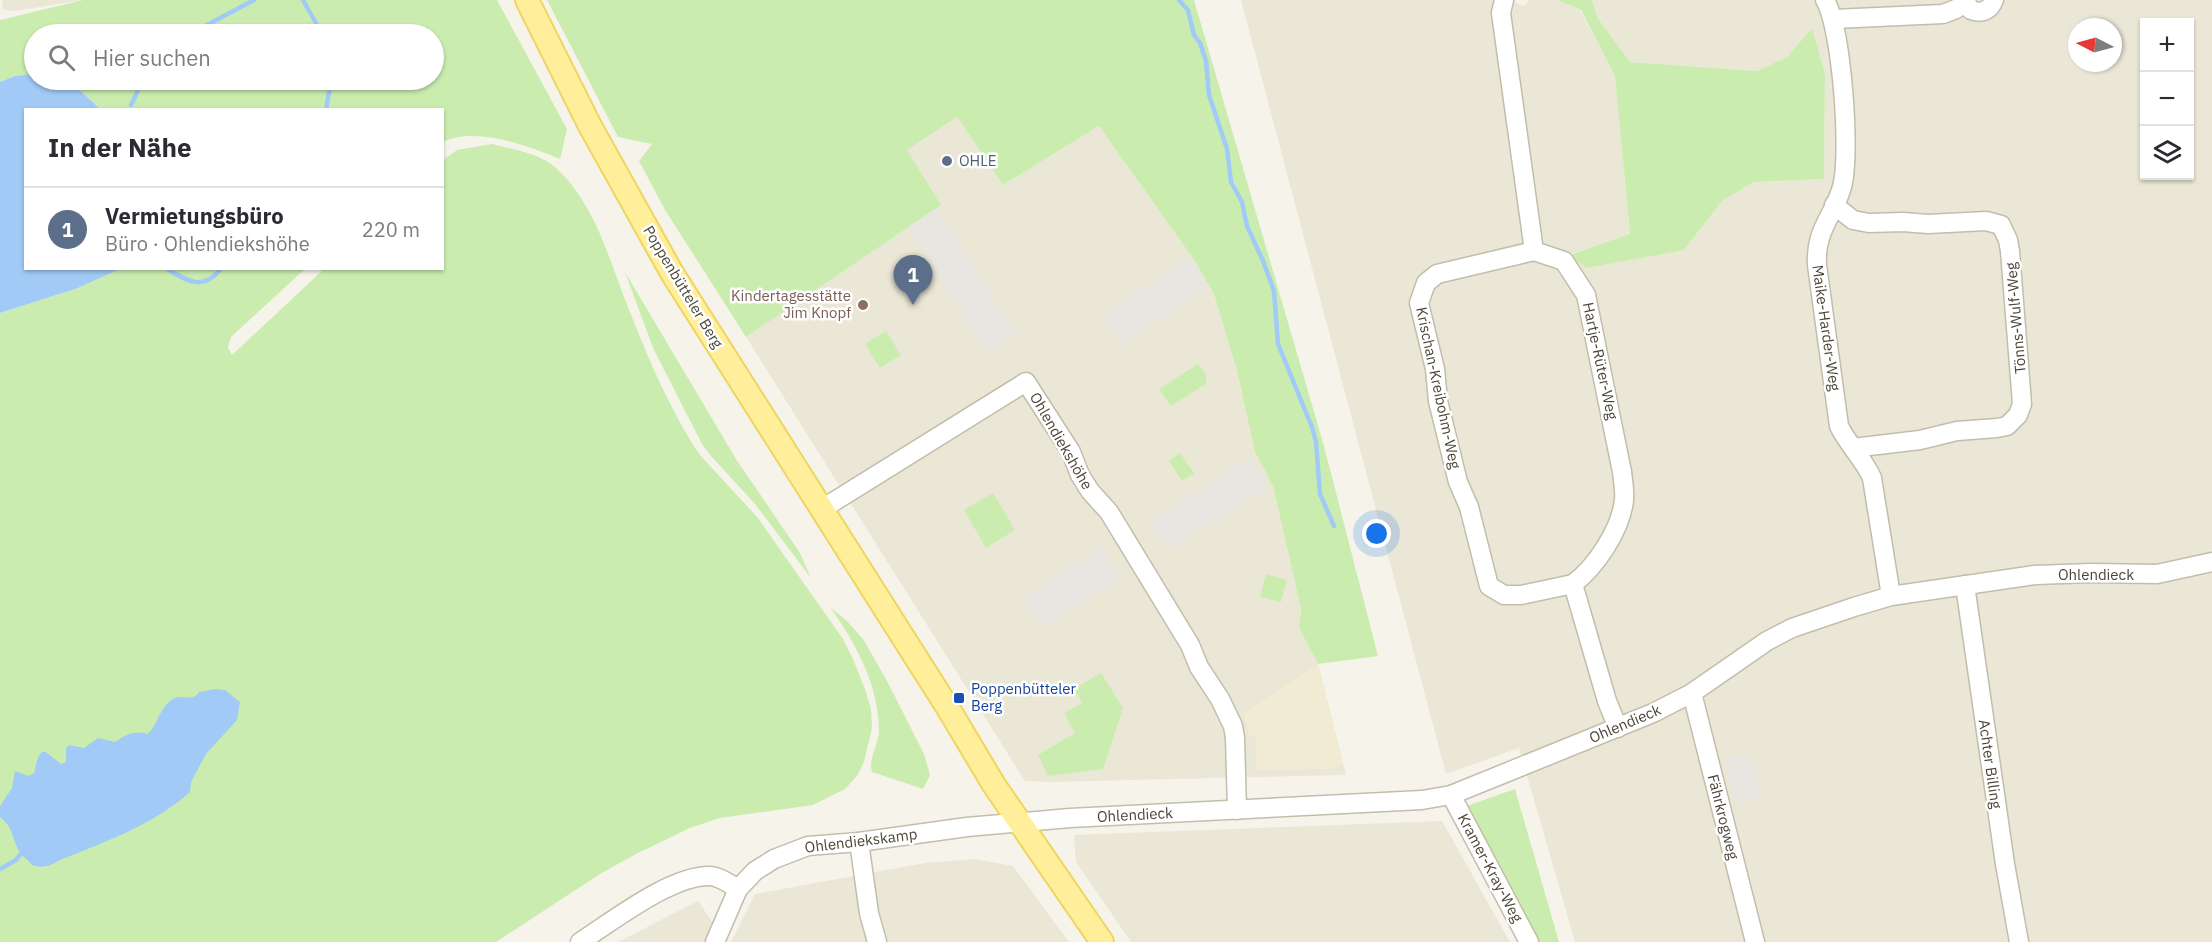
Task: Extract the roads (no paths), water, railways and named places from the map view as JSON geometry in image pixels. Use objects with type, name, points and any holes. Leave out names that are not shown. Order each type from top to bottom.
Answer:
[{"type":"main road","name":"Poppenbütteler Berg","points":[[531,8],[590,126],[672,273],[1018,822],[1102,942]]},
{"type":"street","points":[[1504,0],[1501,13],[1534,251]]},
{"type":"street","name":"Maike-Harder-Weg","points":[[1825,0],[1834,19],[1842,85],[1845,156],[1842,186],[1817,241],[1817,265],[1838,421],[1842,432],[1864,461],[1872,478],[1891,596]]},
{"type":"street","points":[[1834,19],[1943,14],[1956,9],[1965,2],[1971,10],[1980,12],[1988,9],[1994,0]]},
{"type":"street","name":"Tönns-Wulf-Weg","points":[[1834,205],[1853,220],[1869,223],[1928,224],[1986,220],[2001,225],[2010,251],[2016,321],[2022,404],[2013,422],[1997,428],[1957,431],[1920,440],[1853,448]]},
{"type":"street","name":"Hartje-Rüter-Weg","points":[[1534,251],[1564,261],[1586,295],[1622,472],[1625,498],[1621,519],[1587,574],[1573,584]]},
{"type":"street","name":"Krischan-Kreibohm-Weg","points":[[1534,251],[1437,274],[1426,283],[1419,303],[1435,369],[1438,401],[1458,482],[1469,507],[1490,586],[1504,595],[1521,595],[1573,584]]},
{"type":"street","name":"Ohlendiekshöhe","points":[[822,509],[1026,382],[1071,452],[1080,475],[1090,491],[1109,512],[1185,636],[1198,667],[1230,719],[1235,738],[1237,810]]},
{"type":"street","name":"Ohlendieck","points":[[1018,822],[1422,800],[1451,795],[1618,728],[1692,693],[1749,652],[1792,628],[1828,615],[1891,596],[2035,575],[2157,574],[2212,562]]},
{"type":"street","points":[[1573,584],[1607,702],[1618,728]]},
{"type":"street","name":"Achter Billing","points":[[1965,585],[2005,864],[2019,942]]},
{"type":"street","name":"Fährkrogweg","points":[[1692,693],[1755,942]]},
{"type":"street","name":"Kramer-Kray-Weg","points":[[1451,795],[1529,942]]},
{"type":"street","name":"Ohlendiekskamp","points":[[715,942],[738,889],[755,871],[793,850],[808,846],[859,842],[1018,822]]},
{"type":"street","points":[[859,842],[869,913],[877,942]]},
{"type":"street","points":[[580,942],[658,892],[693,878],[711,876],[738,889]]},
{"type":"water","points":[[24,75],[24,90],[80,90],[99,108],[24,108],[24,270],[118,270],[78,288],[0,313],[0,82]]},
{"type":"water","points":[[225,690],[240,702],[237,720],[206,754],[191,782],[190,792],[144,824],[52,865],[42,867],[32,865],[22,855],[10,829],[0,817],[0,806],[12,788],[15,771],[28,776],[34,773],[38,757],[42,752],[46,752],[61,764],[66,762],[66,748],[69,745],[84,748],[98,738],[115,742],[131,734],[147,734],[164,707],[173,699],[193,697],[199,692]]},
{"type":"waterway","points":[[209,24],[254,0]]},
{"type":"waterway","points":[[303,0],[316,24]]},
{"type":"waterway","points":[[1179,0],[1188,10],[1194,35],[1200,43],[1206,61],[1209,95],[1227,149],[1231,182],[1242,202],[1247,226],[1274,291],[1278,344],[1312,427],[1316,442],[1320,494],[1334,526]]},
{"type":"waterway","points":[[131,105],[138,90]]},
{"type":"waterway","points":[[326,108],[329,90]]},
{"type":"waterway","points":[[169,270],[195,282],[208,280],[219,270]]},
{"type":"waterway","points":[[0,869],[16,860],[21,854]]},
{"type":"place","name":"OHLE","points":[[947,161]]},
{"type":"place","name":"Kindertagesstätte Jim Knopf","points":[[863,305]]},
{"type":"place","name":"Vermietungsbüro","points":[[913,305]]},
{"type":"place","name":"Poppenbütteler Berg","points":[[959,698]]}]
